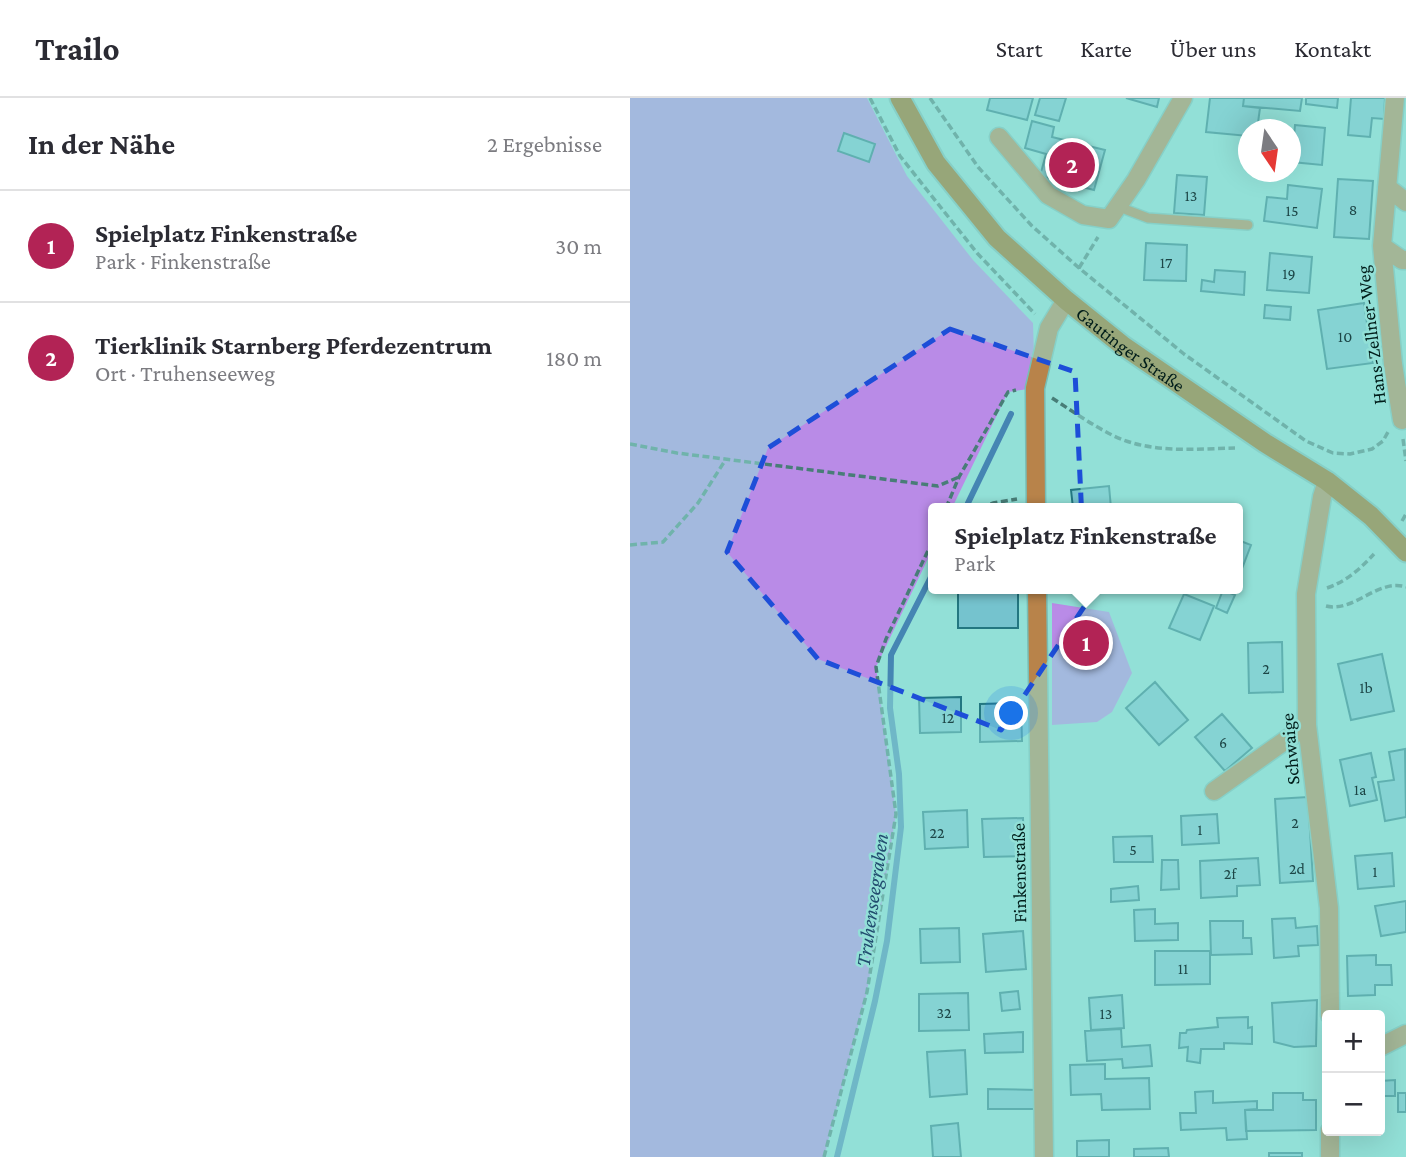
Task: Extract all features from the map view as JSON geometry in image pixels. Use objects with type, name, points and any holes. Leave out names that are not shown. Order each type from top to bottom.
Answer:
[{"type":"main road","name":"Gautinger Straße","points":[[900,98],[936,163],[997,238],[1066,300],[1122,345],[1265,443],[1327,481],[1371,516],[1406,552]]},
{"type":"street","points":[[999,138],[1048,195],[1083,215],[1114,212],[1136,180],[1183,98]]},
{"type":"street","name":"Hans-Zellner-Weg","points":[[1395,98],[1382,246],[1393,365],[1402,420]]},
{"type":"street","points":[[1387,187],[1406,202]]},
{"type":"street","name":"Hans-Zellner-Weg","points":[[1382,246],[1406,260]]},
{"type":"street","points":[[1036,502],[1035,388],[1049,328],[1066,300]]},
{"type":"street","name":"Schwaige","points":[[1327,481],[1322,498],[1311,595],[1307,725],[1329,908],[1329,1010]]},
{"type":"street","name":"Finkenstraße","points":[[1037,594],[1044,1157]]},
{"type":"street","points":[[1214,792],[1307,725]]},
{"type":"street","points":[[1385,1044],[1406,1034]]},
{"type":"street","points":[[1330,1136],[1330,1157]]},
{"type":"lane","points":[[1114,212],[1127,210],[1148,218],[1248,225]]},
{"type":"path","points":[[930,98],[978,167],[1032,226],[1184,354],[1307,441],[1333,453],[1363,452],[1383,441],[1392,426],[1402,420]]},
{"type":"path","points":[[1079,268],[1114,212]]},
{"type":"path","points":[[948,503],[959,477],[1008,391],[1035,388],[1112,436],[1135,444],[1169,449],[1239,448]]},
{"type":"path","points":[[630,444],[939,486],[959,477]]},
{"type":"path","points":[[630,545],[663,542],[698,503],[726,459]]},
{"type":"path","points":[[993,503],[1036,502]]},
{"type":"path","points":[[1402,521],[1406,514]]},
{"type":"path","points":[[824,1157],[867,992],[896,814],[876,667],[886,639],[928,551]]},
{"type":"path","points":[[1374,554],[1342,583],[1311,595],[1320,604],[1331,607],[1352,603],[1386,587],[1406,587]]},
{"type":"highlighted area","points":[[950,329],[1075,372],[1086,604],[1001,730],[818,659],[727,552],[768,448]]},
{"type":"shaded area","points":[[630,98],[867,98],[907,176],[973,260],[1033,323],[1035,388],[1008,392],[954,503],[928,503],[928,559],[876,667],[896,814],[867,992],[824,1157],[630,1157]]},
{"type":"shaded area","points":[[1052,603],[1109,612],[1132,673],[1112,712],[1097,722],[1052,725]]},
{"type":"building","points":[[990,98],[1033,98],[1027,120],[987,110]]},
{"type":"building","points":[[1040,98],[1066,98],[1059,121],[1035,115]]},
{"type":"building","points":[[1126,98],[1159,98],[1157,107]]},
{"type":"building","points":[[1210,98],[1244,98],[1243,106],[1260,108],[1258,119],[1238,119],[1238,135],[1206,132]]},
{"type":"building","points":[[1244,98],[1302,98],[1300,111],[1243,106]]},
{"type":"building","points":[[1306,98],[1338,98],[1337,108],[1306,104]]},
{"type":"building","points":[[1351,98],[1385,98],[1384,119],[1372,118],[1370,137],[1348,135]]},
{"type":"building","points":[[1032,121],[1054,127],[1052,137],[1105,150],[1094,190],[1040,176],[1046,154],[1025,148]]},
{"type":"building","points":[[1301,126],[1325,128],[1322,165],[1301,163]]},
{"type":"building","points":[[844,133],[875,144],[869,162],[838,151]]},
{"type":"building","points":[[1177,175],[1207,177],[1204,215],[1174,213]]},
{"type":"building","points":[[1338,179],[1373,181],[1369,239],[1334,237]]},
{"type":"building","points":[[1288,185],[1322,189],[1317,228],[1264,221],[1267,197],[1287,199]]},
{"type":"building","points":[[1146,243],[1187,245],[1186,281],[1144,280]]},
{"type":"building","points":[[1270,253],[1312,257],[1309,293],[1267,290]]},
{"type":"building","points":[[1215,270],[1245,272],[1244,295],[1201,291],[1202,280],[1214,282]]},
{"type":"building","points":[[1364,303],[1373,363],[1327,369],[1318,310]]},
{"type":"building","points":[[1265,305],[1291,307],[1290,320],[1264,318]]},
{"type":"building","points":[[1109,486],[1111,503],[1072,503],[1071,490]]},
{"type":"building","points":[[1243,542],[1251,545],[1243,566]]},
{"type":"building","points":[[958,594],[1018,594],[1018,628],[958,628]]},
{"type":"building","points":[[1184,594],[1214,606],[1200,640],[1169,628]]},
{"type":"building","points":[[1221,594],[1235,595],[1227,613],[1216,608]]},
{"type":"building","points":[[1282,642],[1283,692],[1249,693],[1248,643]]},
{"type":"building","points":[[1382,654],[1394,711],[1351,720],[1338,664]]},
{"type":"building","points":[[1155,682],[1188,720],[1159,745],[1126,708]]},
{"type":"building","points":[[961,697],[961,732],[920,733],[919,698]]},
{"type":"building","points":[[1021,703],[1022,741],[980,742],[980,704]]},
{"type":"building","points":[[1222,714],[1252,748],[1225,771],[1195,737]]},
{"type":"building","points":[[1405,749],[1406,817],[1385,821],[1378,782],[1394,780],[1389,752]]},
{"type":"building","points":[[1371,753],[1376,777],[1372,778],[1377,800],[1350,806],[1340,760]]},
{"type":"building","points":[[1308,797],[1313,881],[1280,883],[1275,799]]},
{"type":"building","points":[[967,810],[968,847],[925,849],[923,812]]},
{"type":"building","points":[[1217,814],[1219,843],[1182,845],[1181,816]]},
{"type":"building","points":[[1023,818],[1024,856],[984,857],[982,819]]},
{"type":"building","points":[[1152,836],[1153,862],[1114,862],[1113,837]]},
{"type":"building","points":[[1392,853],[1394,886],[1358,889],[1355,856]]},
{"type":"building","points":[[1258,858],[1260,885],[1237,886],[1237,896],[1201,898],[1200,861]]},
{"type":"building","points":[[1162,860],[1178,860],[1179,889],[1161,890]]},
{"type":"building","points":[[1138,886],[1139,900],[1111,902],[1111,889]]},
{"type":"building","points":[[1406,901],[1406,932],[1381,936],[1375,906]]},
{"type":"building","points":[[1155,909],[1155,924],[1178,923],[1178,940],[1135,941],[1134,910]]},
{"type":"building","points":[[1295,918],[1296,928],[1317,926],[1318,945],[1298,946],[1299,956],[1274,958],[1272,919]]},
{"type":"building","points":[[1210,921],[1243,921],[1243,938],[1251,938],[1252,954],[1211,955]]},
{"type":"building","points":[[959,928],[960,962],[921,963],[920,929]]},
{"type":"building","points":[[1023,931],[1026,969],[986,972],[983,934]]},
{"type":"building","points":[[1155,951],[1210,951],[1210,984],[1155,985]]},
{"type":"building","points":[[1376,955],[1376,965],[1391,965],[1392,985],[1375,985],[1375,995],[1348,996],[1347,956]]},
{"type":"building","points":[[1018,991],[1020,1009],[1002,1011],[1000,993]]},
{"type":"building","points":[[968,993],[969,1030],[919,1031],[919,994]]},
{"type":"building","points":[[1122,995],[1124,1028],[1091,1030],[1089,998]]},
{"type":"building","points":[[1317,1000],[1316,1046],[1294,1047],[1274,1042],[1272,1003]]},
{"type":"building","points":[[1248,1017],[1248,1028],[1252,1027],[1252,1044],[1224,1043],[1224,1049],[1201,1049],[1200,1063],[1187,1061],[1188,1047],[1179,1048],[1180,1033],[1218,1027],[1217,1018]]},
{"type":"building","points":[[1121,1029],[1122,1047],[1150,1045],[1152,1066],[1123,1068],[1122,1059],[1087,1061],[1085,1031]]},
{"type":"building","points":[[1023,1032],[1023,1052],[985,1053],[984,1034]]},
{"type":"building","points":[[965,1050],[967,1094],[930,1097],[927,1052]]},
{"type":"building","points":[[1105,1064],[1105,1079],[1149,1078],[1150,1109],[1102,1110],[1101,1094],[1071,1095],[1070,1065]]},
{"type":"building","points":[[1395,1080],[1395,1096],[1385,1096],[1385,1081]]},
{"type":"building","points":[[988,1089],[1038,1090],[1038,1109],[988,1109]]},
{"type":"building","points":[[1213,1091],[1213,1103],[1257,1101],[1257,1109],[1245,1110],[1247,1139],[1227,1140],[1226,1128],[1181,1130],[1180,1113],[1196,1113],[1195,1092]]},
{"type":"building","points":[[1273,1093],[1303,1093],[1303,1100],[1316,1100],[1316,1130],[1246,1131],[1245,1110],[1273,1110]]},
{"type":"building","points":[[1398,1093],[1406,1093],[1406,1112],[1398,1112]]},
{"type":"building","points":[[958,1123],[961,1157],[933,1157],[931,1126]]},
{"type":"building","points":[[1109,1140],[1109,1157],[1077,1157],[1077,1141]]},
{"type":"building","points":[[1168,1148],[1169,1157],[1134,1157],[1134,1149]]},
{"type":"building","points":[[1269,1153],[1302,1153],[1302,1157],[1269,1157]]},
{"type":"waterway","points":[[968,503],[1011,414]]},
{"type":"waterway","name":"Truhenseegraben","points":[[837,1157],[887,941],[901,827],[899,774],[890,708],[891,655],[928,583]]},
{"type":"place","name":"Tierklinik Starnberg Pferdezentrum","points":[[1072,165]]},
{"type":"place","name":"Spielplatz Finkenstraße","points":[[1086,643]]}]
